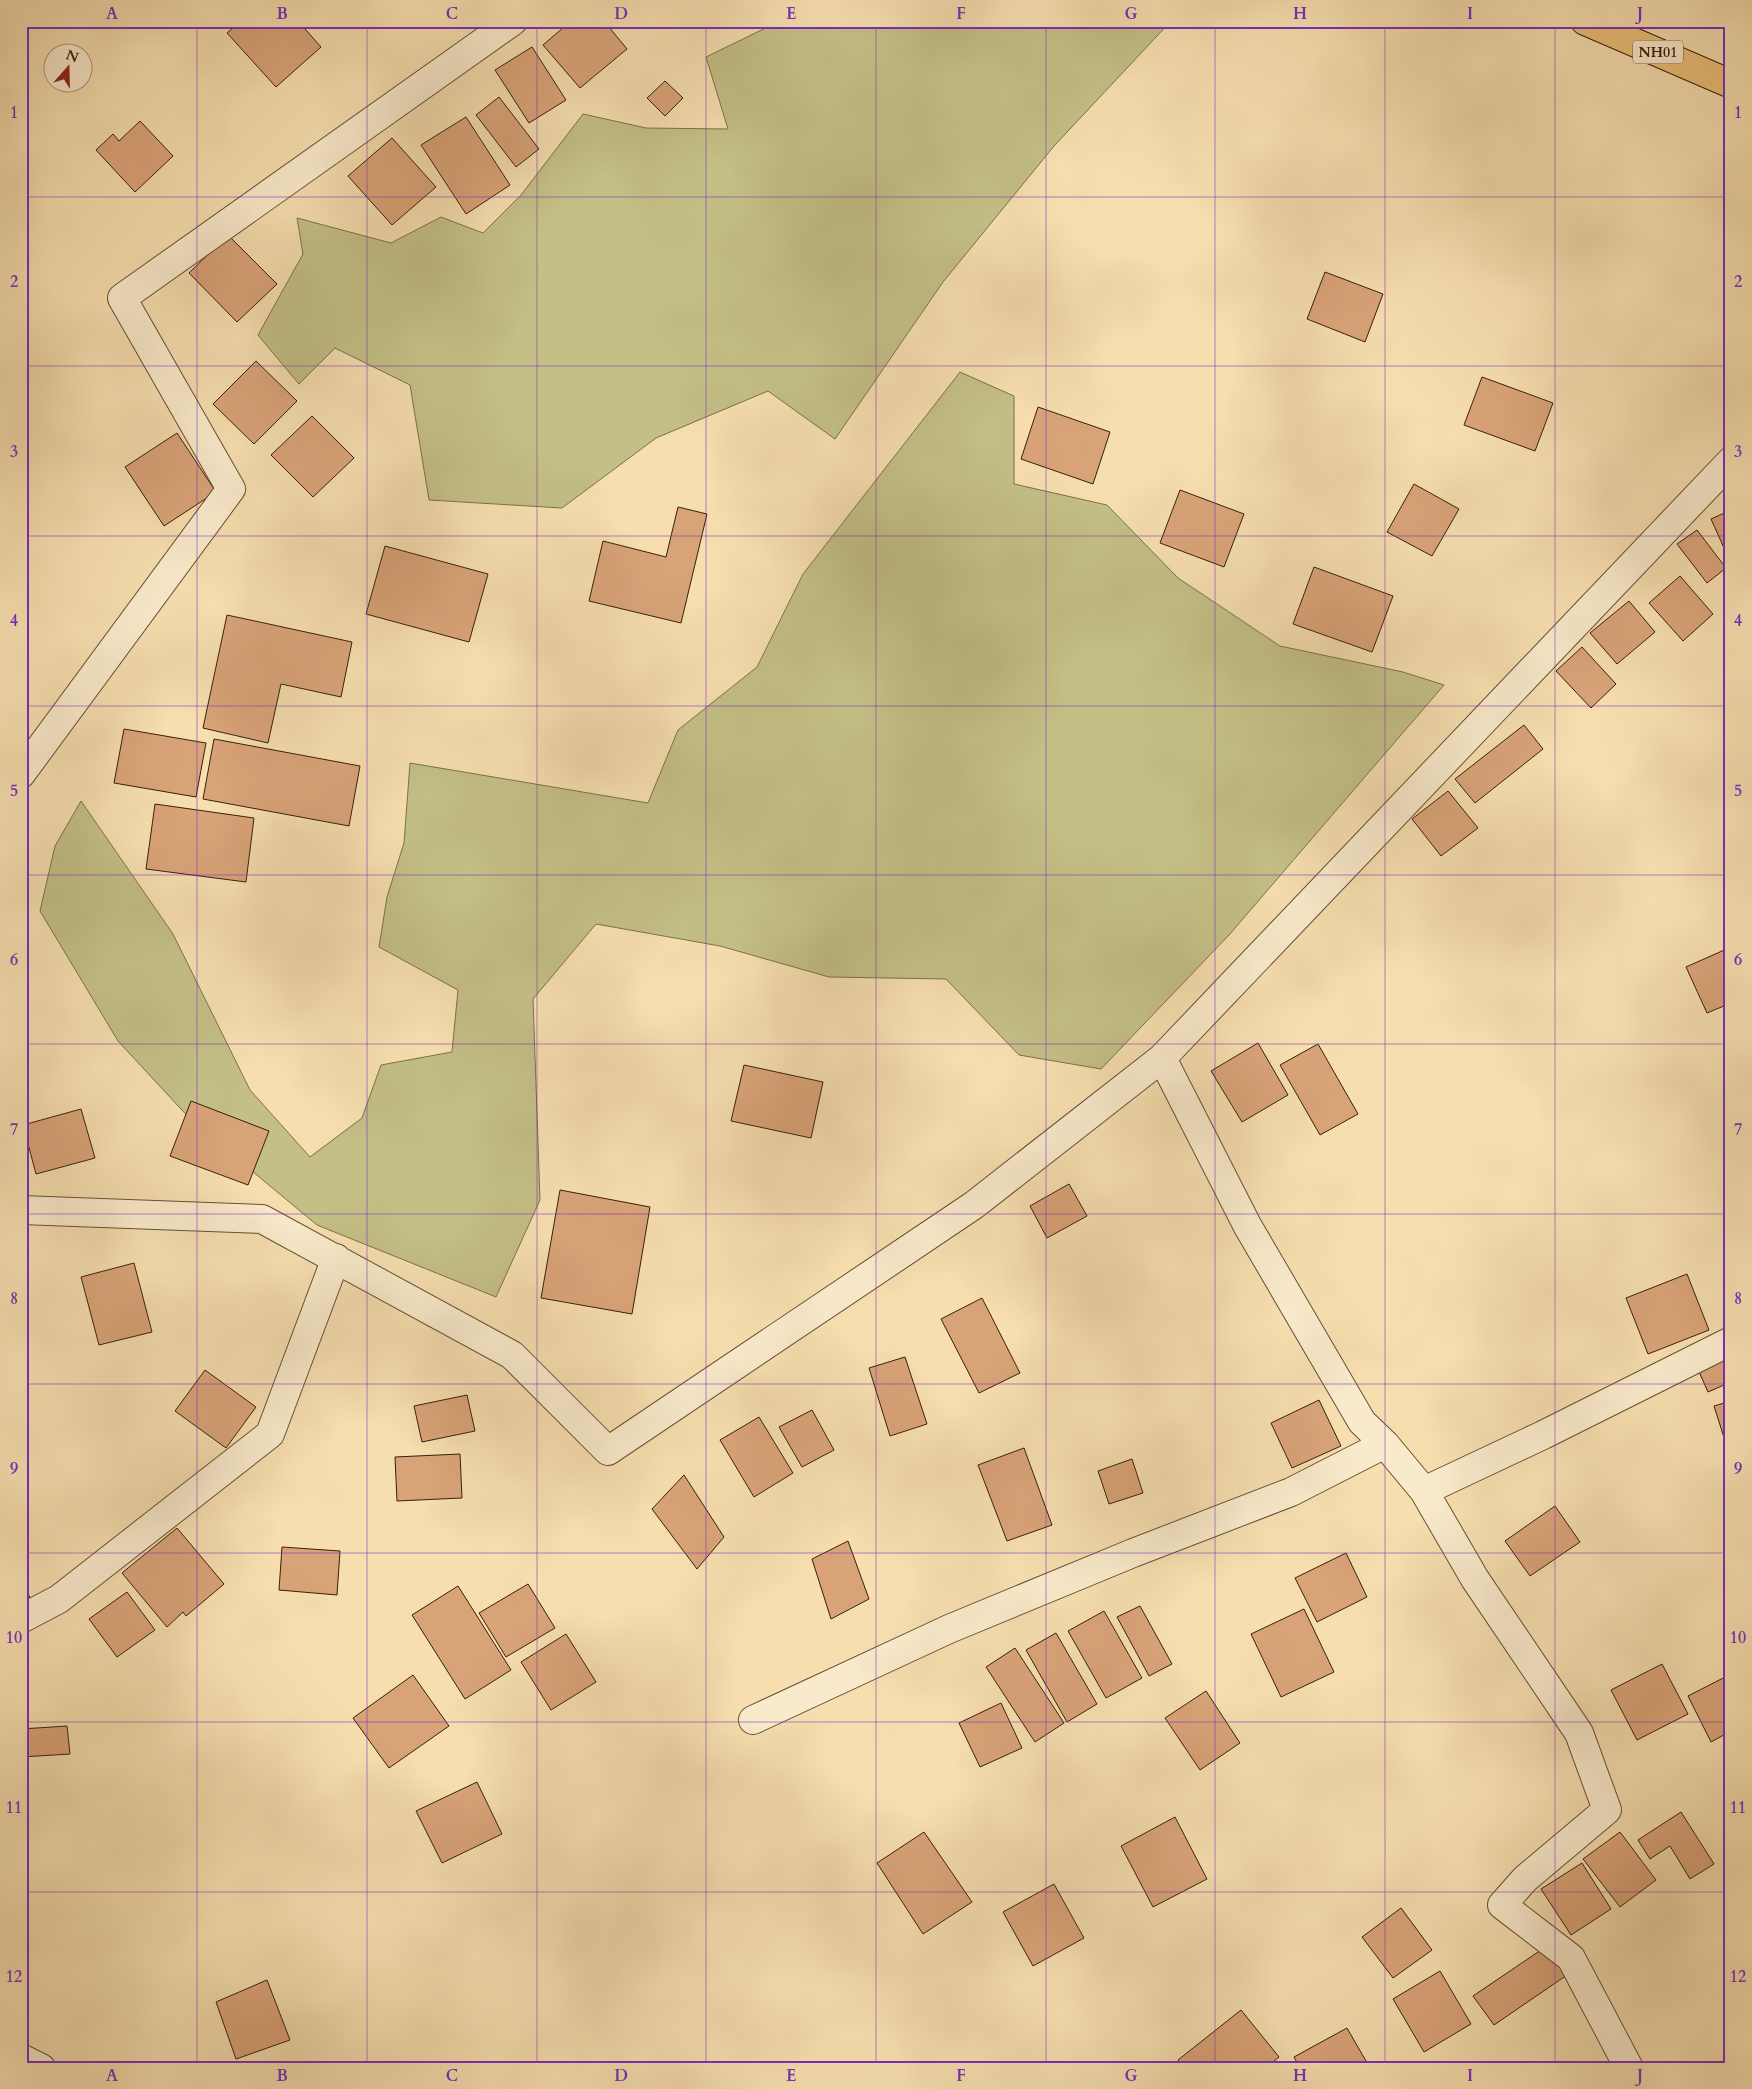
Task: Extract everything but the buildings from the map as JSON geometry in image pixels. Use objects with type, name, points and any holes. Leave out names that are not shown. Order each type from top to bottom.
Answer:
[{"type":"highway","name":"NH01","points":[[1585,21],[1731,84]]},
{"type":"street","points":[[21,774],[231,489],[122,298],[513,21]]},
{"type":"street","points":[[21,1210],[262,1219],[512,1355],[608,1451],[974,1205],[1162,1058],[1731,461]]},
{"type":"street","points":[[1162,1058],[1247,1225],[1362,1422],[1385,1444],[1424,1491],[1475,1580],[1578,1733],[1608,1810],[1525,1879],[1502,1905],[1571,1958],[1629,2068]]},
{"type":"street","points":[[21,1619],[58,1598],[270,1434],[336,1258]]},
{"type":"street","points":[[1424,1491],[1543,1435],[1731,1341]]},
{"type":"street","points":[[753,1720],[949,1629],[1133,1553],[1291,1492],[1385,1444]]},
{"type":"street","points":[[21,2058],[41,2068]]},
{"type":"shaded area","points":[[780,21],[1171,21],[1054,146],[943,282],[835,439],[768,391],[656,438],[562,508],[429,500],[410,385],[335,348],[299,384],[258,335],[303,254],[297,218],[391,243],[441,217],[483,233],[521,195],[583,114],[646,128],[728,129],[706,57]]},
{"type":"shaded area","points":[[960,372],[1014,396],[1014,484],[1107,505],[1178,578],[1280,646],[1403,672],[1444,685],[1229,935],[1101,1069],[1019,1055],[946,979],[829,977],[720,946],[596,924],[533,999],[540,1200],[496,1297],[317,1225],[193,1122],[118,1041],[40,911],[55,846],[81,801],[173,934],[250,1090],[310,1157],[362,1118],[381,1065],[452,1052],[458,990],[379,947],[387,897],[404,843],[410,763],[648,803],[678,730],[757,667],[803,574]]}]
